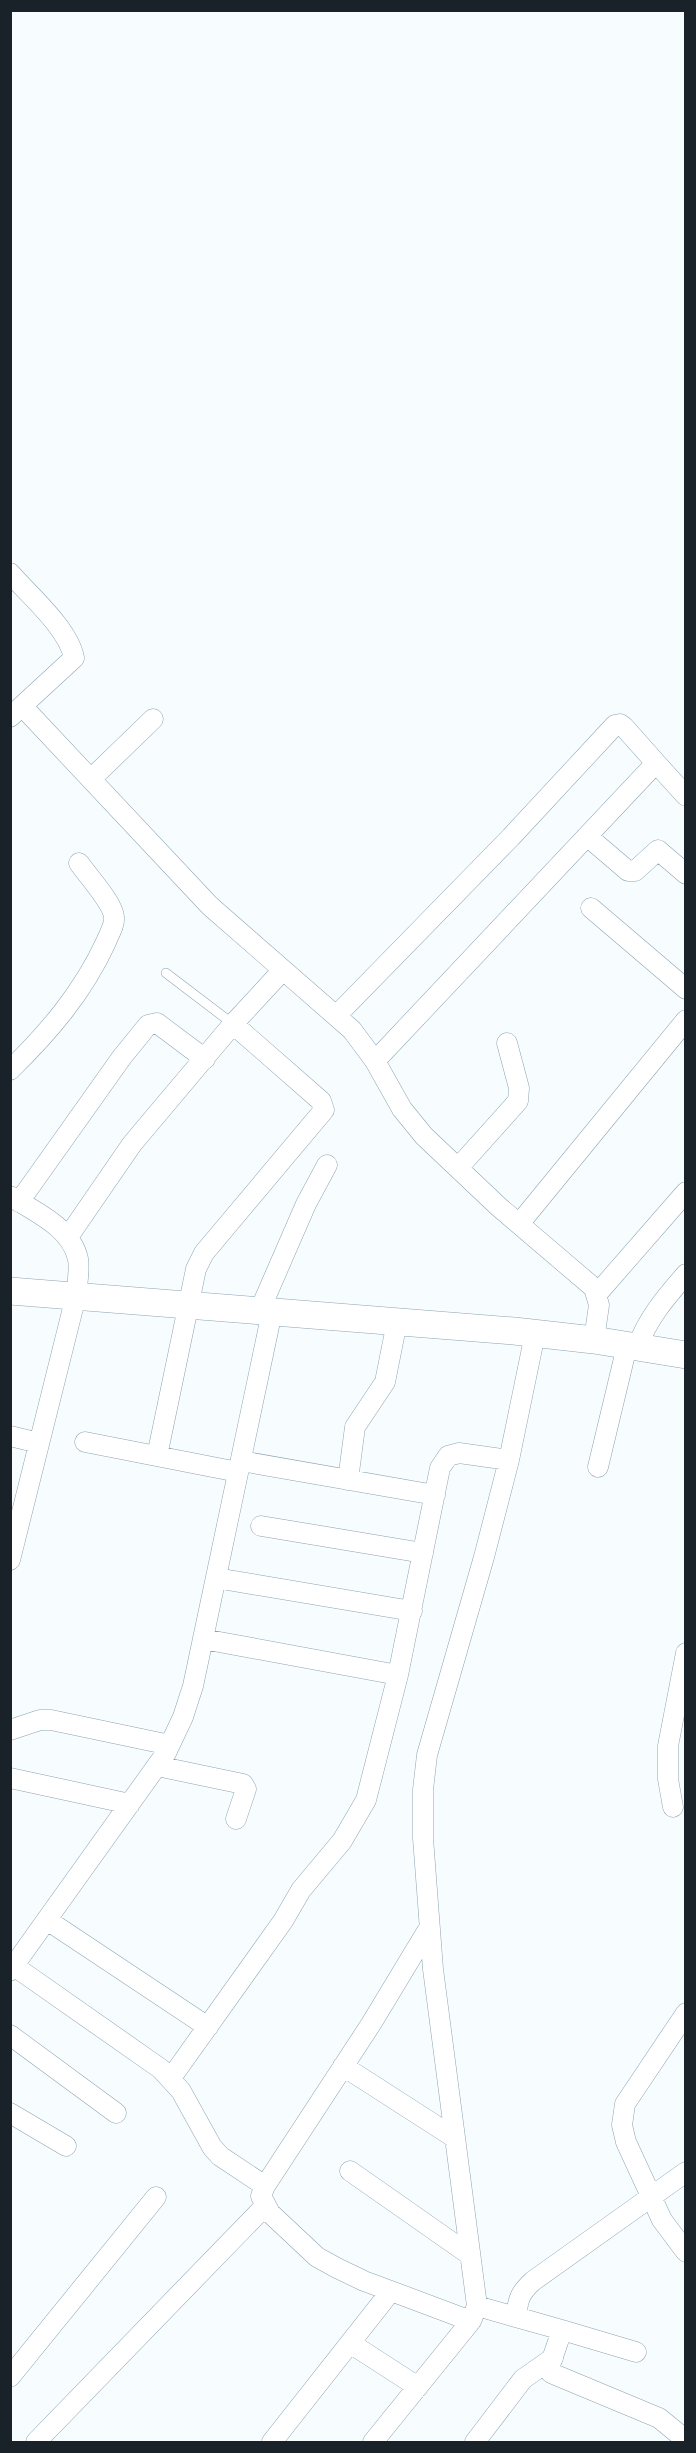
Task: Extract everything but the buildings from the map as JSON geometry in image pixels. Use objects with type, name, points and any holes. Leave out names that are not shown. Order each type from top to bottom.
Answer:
[{"type":"main road","points":[[10,1291],[534,1334],[594,1340],[686,1355]]},
{"type":"street","points":[[10,573],[65,635],[74,658],[16,712],[92,779],[210,906],[352,1030],[375,1061],[412,1123],[519,1224],[594,1288],[599,1305],[594,1340]]},
{"type":"street","points":[[92,779],[153,719]]},
{"type":"street","points":[[336,1016],[511,837],[615,725],[620,724],[624,727],[685,795]]},
{"type":"street","points":[[375,1061],[656,763]]},
{"type":"street","points":[[587,836],[628,871],[635,871],[658,850],[686,874]]},
{"type":"street","points":[[10,1070],[45,1036],[70,1004],[98,960],[114,923],[112,909],[79,863]]},
{"type":"street","points":[[591,908],[686,989]]},
{"type":"street","points":[[68,1237],[132,1144],[233,1024],[283,970]]},
{"type":"street","points":[[519,1224],[686,1020]]},
{"type":"street","points":[[10,1560],[14,1527],[39,1443],[76,1296],[78,1260],[68,1237],[58,1227],[15,1199],[148,1025],[158,1023],[205,1059]]},
{"type":"street","points":[[157,1456],[195,1269],[204,1253],[324,1110],[321,1101],[233,1024]]},
{"type":"street","points":[[458,1168],[518,1101],[519,1088],[507,1043]]},
{"type":"street","points":[[266,2186],[220,2156],[212,2147],[181,2091],[161,2068],[12,1968],[157,1766],[183,1717],[193,1686],[239,1466],[265,1312],[306,1204],[327,1165]]},
{"type":"street","points":[[597,1294],[686,1192]]},
{"type":"street","points":[[598,1467],[632,1347],[653,1314],[686,1274]]},
{"type":"street","points":[[348,1480],[355,1427],[385,1382],[397,1322]]},
{"type":"street","points":[[373,2442],[474,2314],[470,2255],[429,1928],[423,1838],[423,1790],[427,1755],[484,1557],[509,1460],[534,1334]]},
{"type":"street","points":[[10,1436],[39,1443]]},
{"type":"street","points":[[85,1443],[157,1456],[348,1480],[435,1495]]},
{"type":"street","points":[[171,2078],[283,1921],[301,1890],[356,1820],[366,1800],[398,1675],[440,1468],[448,1456],[459,1453],[509,1460]]},
{"type":"street","points":[[261,1526],[423,1553]]},
{"type":"street","points":[[216,1578],[412,1611]]},
{"type":"street","points":[[203,1639],[398,1675]]},
{"type":"street","points":[[673,1807],[668,1779],[668,1746],[686,1653]]},
{"type":"street","points":[[10,1730],[40,1720],[51,1720],[170,1745]]},
{"type":"street","points":[[157,1766],[243,1784],[246,1789],[236,1819]]},
{"type":"street","points":[[10,1778],[130,1804]]},
{"type":"street","points":[[47,1920],[208,2027]]},
{"type":"street","points":[[429,1928],[266,2186],[261,2196],[265,2206],[318,2257],[364,2281],[391,2291],[474,2314],[517,2316],[636,2352]]},
{"type":"street","points":[[686,2013],[625,2104],[622,2125],[626,2142],[662,2220],[686,2252]]},
{"type":"street","points":[[10,2035],[116,2113]]},
{"type":"street","points":[[343,2066],[455,2138]]},
{"type":"street","points":[[10,2113],[66,2145]]},
{"type":"street","points":[[350,2171],[470,2255]]},
{"type":"street","points":[[517,2316],[517,2301],[522,2291],[533,2281],[686,2172]]},
{"type":"street","points":[[10,2377],[156,2197]]},
{"type":"street","points":[[36,2442],[265,2206]]},
{"type":"street","points":[[272,2442],[391,2291]]},
{"type":"street","points":[[562,2330],[549,2368],[551,2373],[660,2418],[686,2440]]},
{"type":"street","points":[[350,2343],[418,2387]]},
{"type":"street","points":[[474,2442],[523,2379],[553,2358]]},
{"type":"lane","points":[[166,973],[233,1024]]}]
